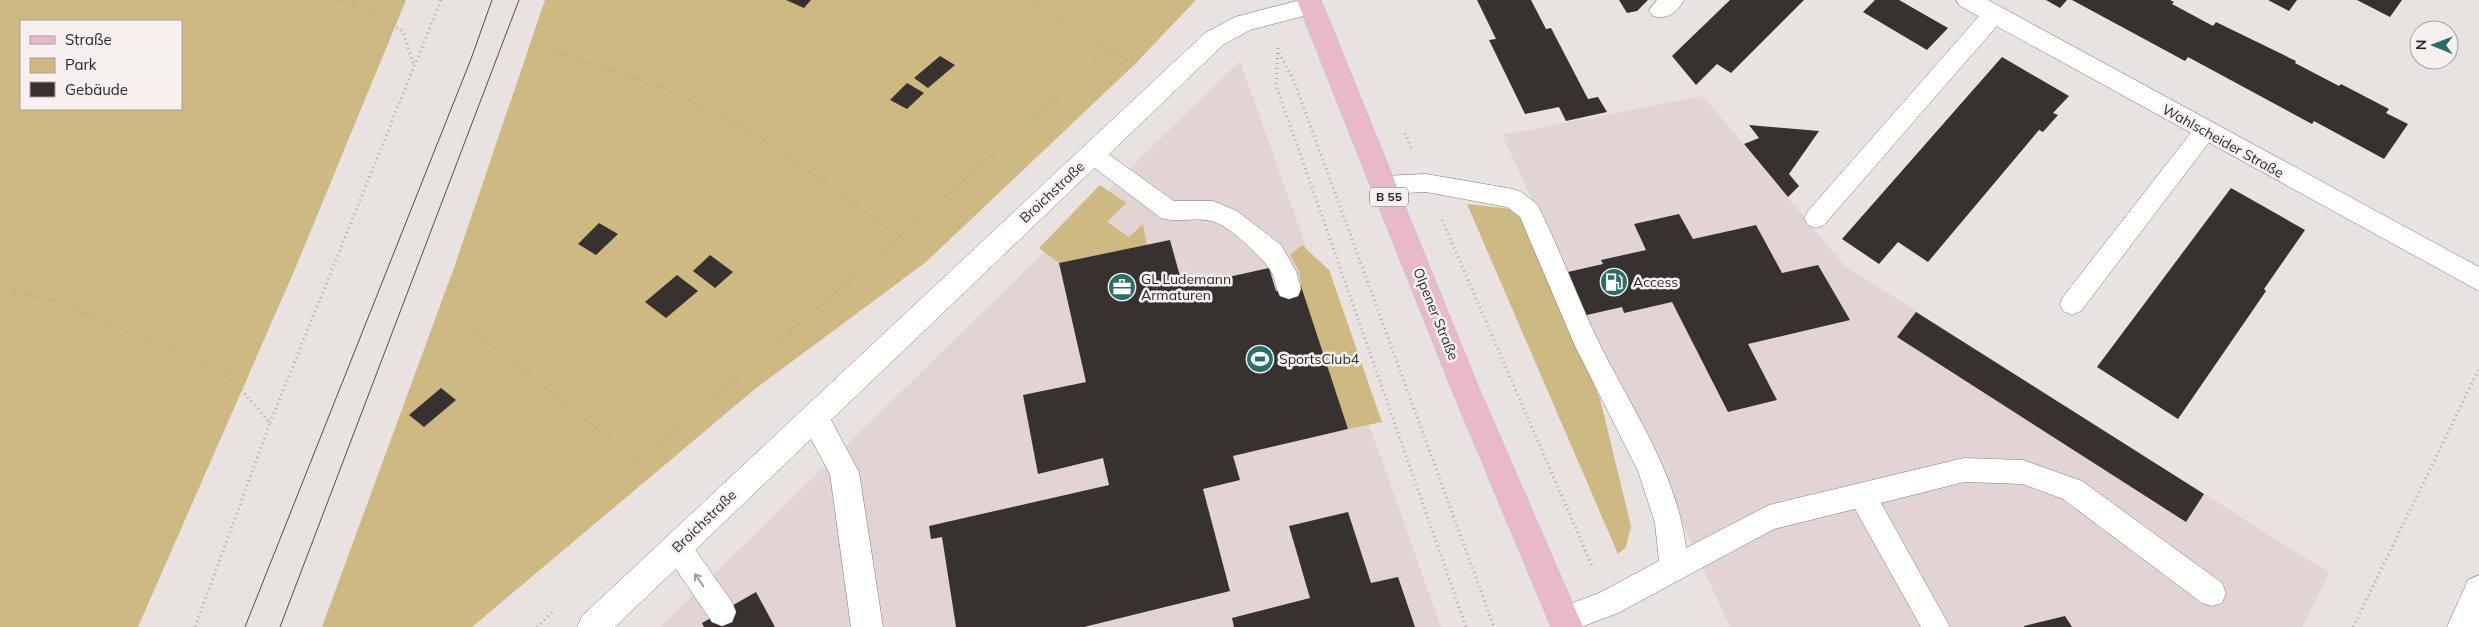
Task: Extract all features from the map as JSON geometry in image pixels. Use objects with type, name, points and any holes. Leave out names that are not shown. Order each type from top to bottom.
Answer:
[{"type":"main road","name":"Olpener Straße","points":[[1310,3],[1465,388],[1566,624]]},
{"type":"street","name":"Wahlscheider Straße","points":[[1968,0],[2479,280]]},
{"type":"street","name":"Broichstraße","points":[[593,627],[1177,73],[1227,30],[1310,3]]},
{"type":"street","points":[[814,416],[844,472],[867,627]]},
{"type":"street","points":[[2463,627],[2479,590]]},
{"type":"lane","points":[[1816,218],[1994,14]]},
{"type":"lane","points":[[2072,304],[2205,131]]},
{"type":"lane","points":[[1092,154],[1169,211],[1213,211],[1229,218],[1272,252],[1284,271],[1289,289]]},
{"type":"lane","points":[[1384,185],[1426,183],[1513,199],[1529,211],[1588,346],[1651,469],[1669,523],[1674,566]]},
{"type":"lane","points":[[1566,624],[1769,518],[1964,470],[2023,472],[2072,490],[2212,593]]},
{"type":"lane","points":[[1862,495],[1936,627]]},
{"type":"lane","points":[[677,547],[722,612]]},
{"type":"path","points":[[338,0],[363,8],[404,31],[414,66]]},
{"type":"path","points":[[195,627],[270,423],[441,0]]},
{"type":"path","points":[[1028,0],[1135,64],[1150,64],[1177,73]]},
{"type":"path","points":[[548,49],[667,89],[755,134],[900,237]]},
{"type":"path","points":[[459,318],[638,462],[900,237],[1109,50]]},
{"type":"path","points":[[1466,627],[1276,84],[1279,52],[1294,81],[1494,627]]},
{"type":"path","points":[[1402,128],[1608,603]]},
{"type":"path","points":[[0,288],[54,301],[226,372],[270,423]]},
{"type":"path","points":[[2353,627],[2479,369]]},
{"type":"shaded area","points":[[1240,61],[1441,627],[660,627]]},
{"type":"shaded area","points":[[1703,96],[1845,266],[2329,573],[2302,627],[1730,627],[1502,135]]},
{"type":"green space","points":[[0,0],[406,0],[295,269],[138,627],[0,627]]},
{"type":"green space","points":[[545,0],[1196,0],[1135,64],[926,262],[755,389],[472,627],[322,627],[455,265]]},
{"type":"green space","points":[[1100,185],[1126,203],[1107,222],[1129,237],[1143,224],[1147,245],[1059,263],[1039,248]]},
{"type":"green space","points":[[1467,204],[1522,210],[1600,399],[1631,526],[1626,547],[1618,554]]},
{"type":"green space","points":[[1302,245],[1329,270],[1382,422],[1348,429],[1301,286],[1299,271],[1290,255]]},
{"type":"building","points":[[786,0],[811,0],[804,8]]},
{"type":"building","points":[[1477,0],[1531,0],[1546,29],[1551,28],[1588,99],[1598,97],[1607,112],[1566,121],[1559,107],[1525,114],[1489,40],[1496,39]]},
{"type":"building","points":[[1619,0],[1648,0],[1637,11],[1627,13]]},
{"type":"building","points":[[1730,0],[1804,0],[1731,73],[1717,64],[1696,85],[1672,56]]},
{"type":"building","points":[[1875,0],[1899,0],[1948,28],[1927,50],[1863,12]]},
{"type":"building","points":[[2046,0],[2067,0],[2060,8]]},
{"type":"building","points":[[2072,0],[2170,0],[2174,2],[2172,4],[2213,26],[2216,22],[2296,61],[2295,63],[2339,86],[2341,84],[2389,109],[2386,113],[2408,124],[2384,159],[2314,121],[2312,124],[2188,57],[2185,61]]},
{"type":"building","points":[[2268,0],[2297,0],[2289,11]]},
{"type":"building","points":[[2357,0],[2402,0],[2390,17]]},
{"type":"building","points":[[940,56],[955,65],[928,88],[914,78]]},
{"type":"building","points":[[2002,57],[2069,96],[2053,113],[2058,115],[2043,132],[2039,130],[1928,262],[1898,242],[1879,264],[1842,239]]},
{"type":"building","points":[[907,83],[924,93],[907,109],[890,100]]},
{"type":"building","points":[[1749,125],[1819,131],[1789,174],[1799,186],[1788,197],[1744,144],[1759,138]]},
{"type":"building","points":[[2231,188],[2305,230],[2264,289],[2266,291],[2178,419],[2097,367]]},
{"type":"building","points":[[1679,214],[1693,239],[1756,225],[1782,273],[1818,265],[1850,320],[1748,344],[1777,400],[1728,412],[1672,302],[1624,313],[1622,307],[1578,317],[1559,274],[1603,264],[1601,260],[1646,250],[1634,224]]},
{"type":"building","points":[[599,223],[618,234],[596,255],[578,244]]},
{"type":"building","points":[[1170,240],[1183,287],[1269,268],[1276,291],[1301,286],[1348,429],[1233,456],[1240,480],[1203,489],[1230,591],[1084,627],[956,627],[942,537],[931,539],[929,526],[1109,485],[1103,458],[1038,474],[1023,395],[1086,382],[1059,263]]},
{"type":"building","points":[[710,255],[733,272],[715,288],[693,271]]},
{"type":"building","points":[[677,275],[698,291],[666,318],[645,302]]},
{"type":"building","points":[[1916,312],[2204,494],[2186,522],[1897,337]]},
{"type":"building","points":[[441,388],[456,400],[424,427],[409,415]]},
{"type":"building","points":[[1348,512],[1371,583],[1398,577],[1415,627],[1234,627],[1232,618],[1310,598],[1289,526]]},
{"type":"building","points":[[756,592],[775,627],[704,627],[702,623]]},
{"type":"building","points":[[2065,616],[2072,627],[2024,627],[2024,626]]},
{"type":"tram line","points":[[245,627],[471,59],[492,0]]},
{"type":"tram line","points":[[280,627],[519,0]]},
{"type":"place","name":"Access","points":[[1614,282]]},
{"type":"place","name":"GL Ludemann Armaturen","points":[[1122,287]]},
{"type":"place","name":"SportsClub4","points":[[1260,359]]}]
